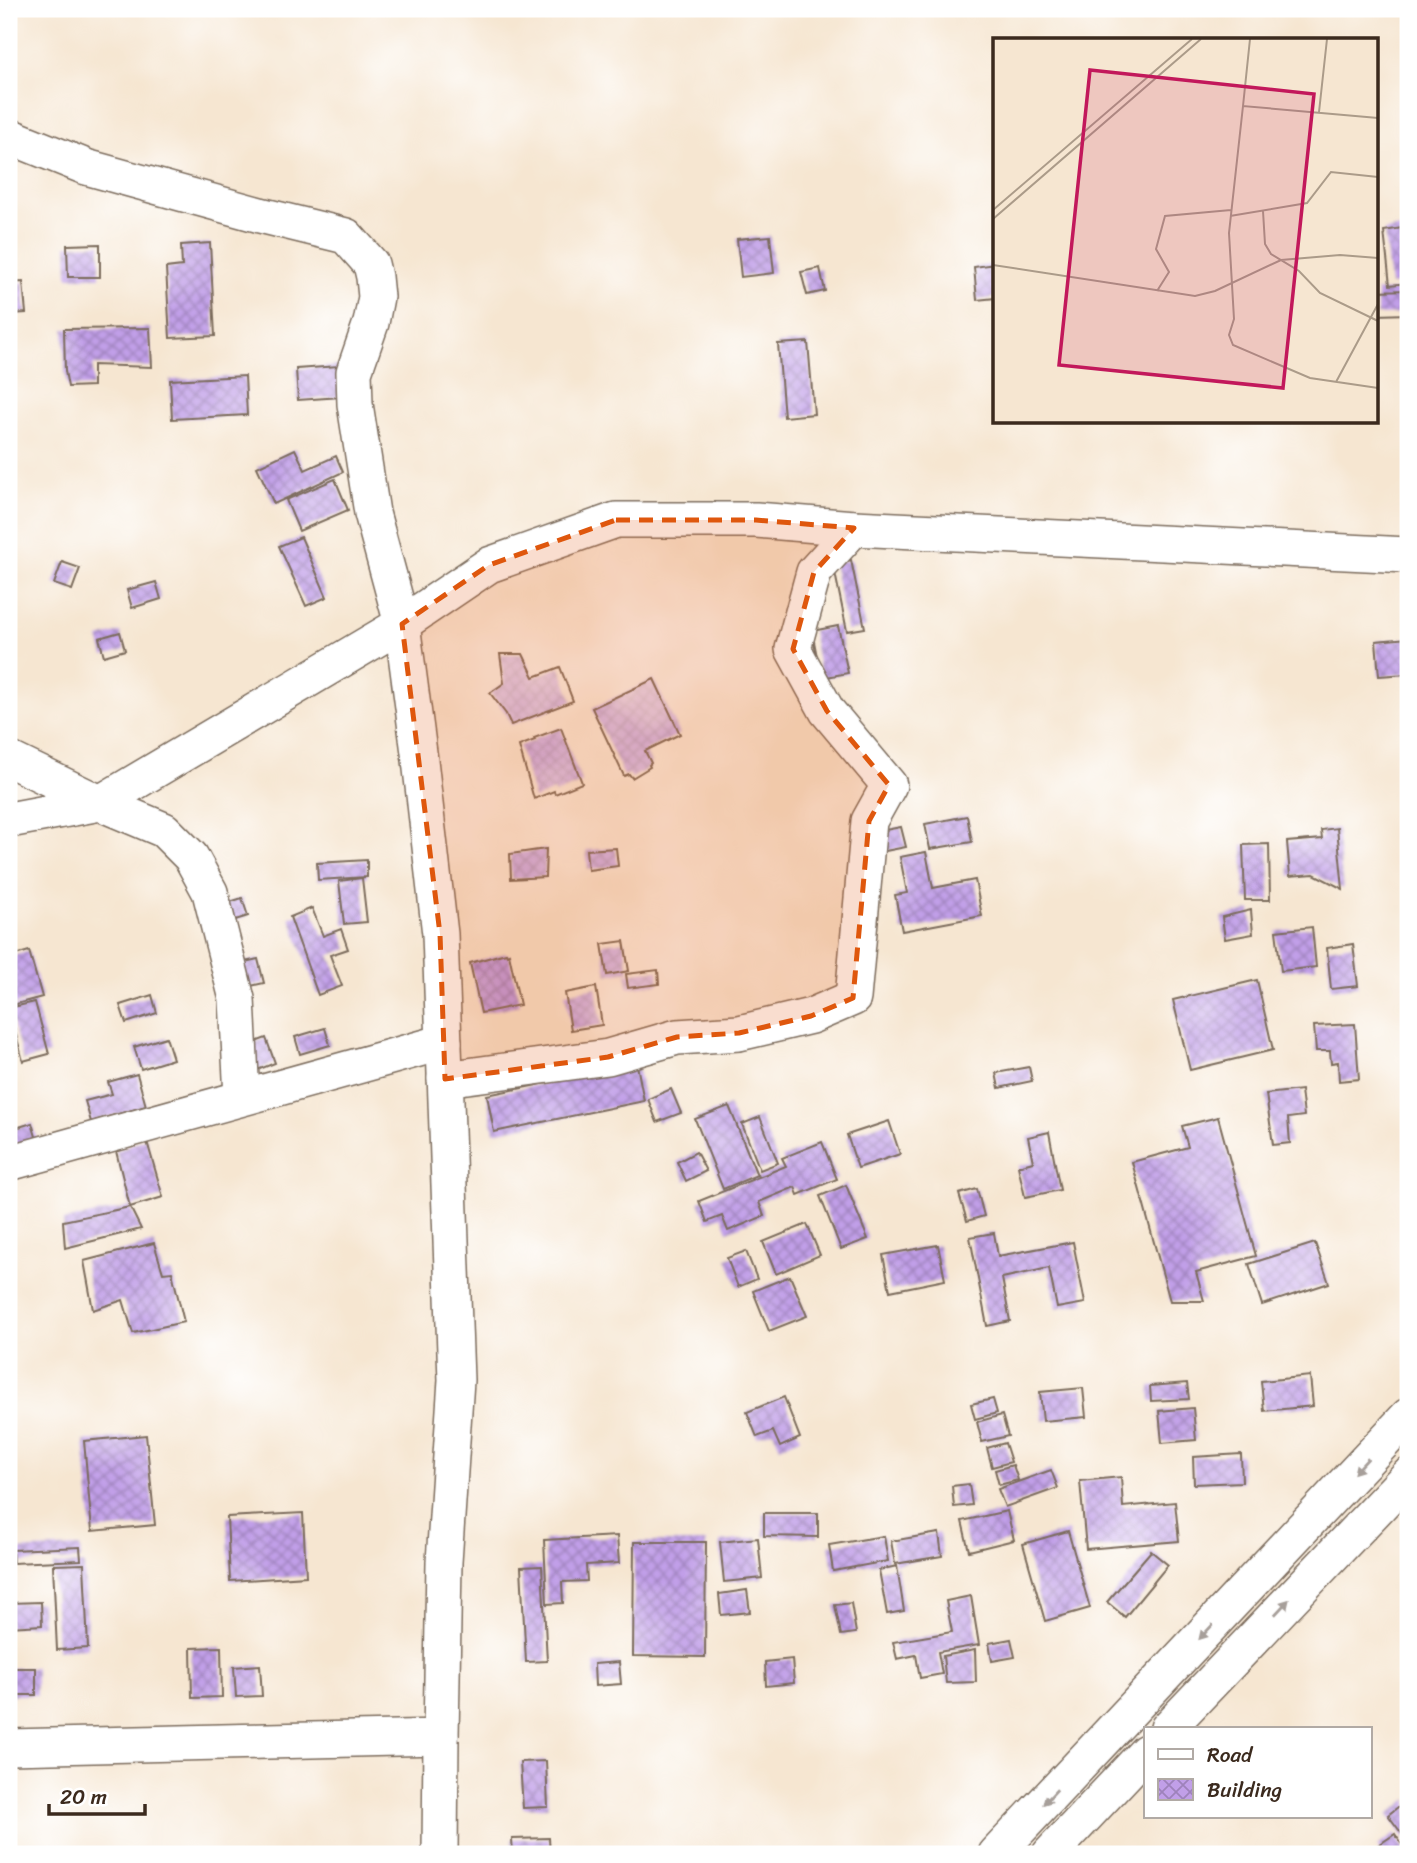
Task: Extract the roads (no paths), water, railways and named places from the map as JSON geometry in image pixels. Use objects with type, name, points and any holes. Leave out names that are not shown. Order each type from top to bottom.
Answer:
[{"type":"street","points":[[9,136],[86,167],[346,236],[371,264],[376,297],[371,323],[354,372],[355,404],[372,513],[402,624],[440,934],[456,1380],[444,1562],[440,1854]]},
{"type":"street","points":[[9,820],[100,803],[402,624],[489,565],[616,520],[756,520],[854,528],[1408,555]]},
{"type":"street","points":[[445,1079],[608,1057],[677,1037],[739,1033],[811,1016],[853,998],[869,821],[889,785],[827,711],[793,649],[814,572],[854,528]]},
{"type":"street","points":[[9,759],[100,803],[164,830],[191,857],[210,892],[237,999],[242,1097]]},
{"type":"street","points":[[9,1163],[444,1042]]},
{"type":"street","points":[[996,1854],[1408,1416]]},
{"type":"street","points":[[1169,1727],[1408,1476]]},
{"type":"street","points":[[9,1747],[441,1737]]},
{"type":"street","points":[[1050,1854],[1144,1754]]}]
